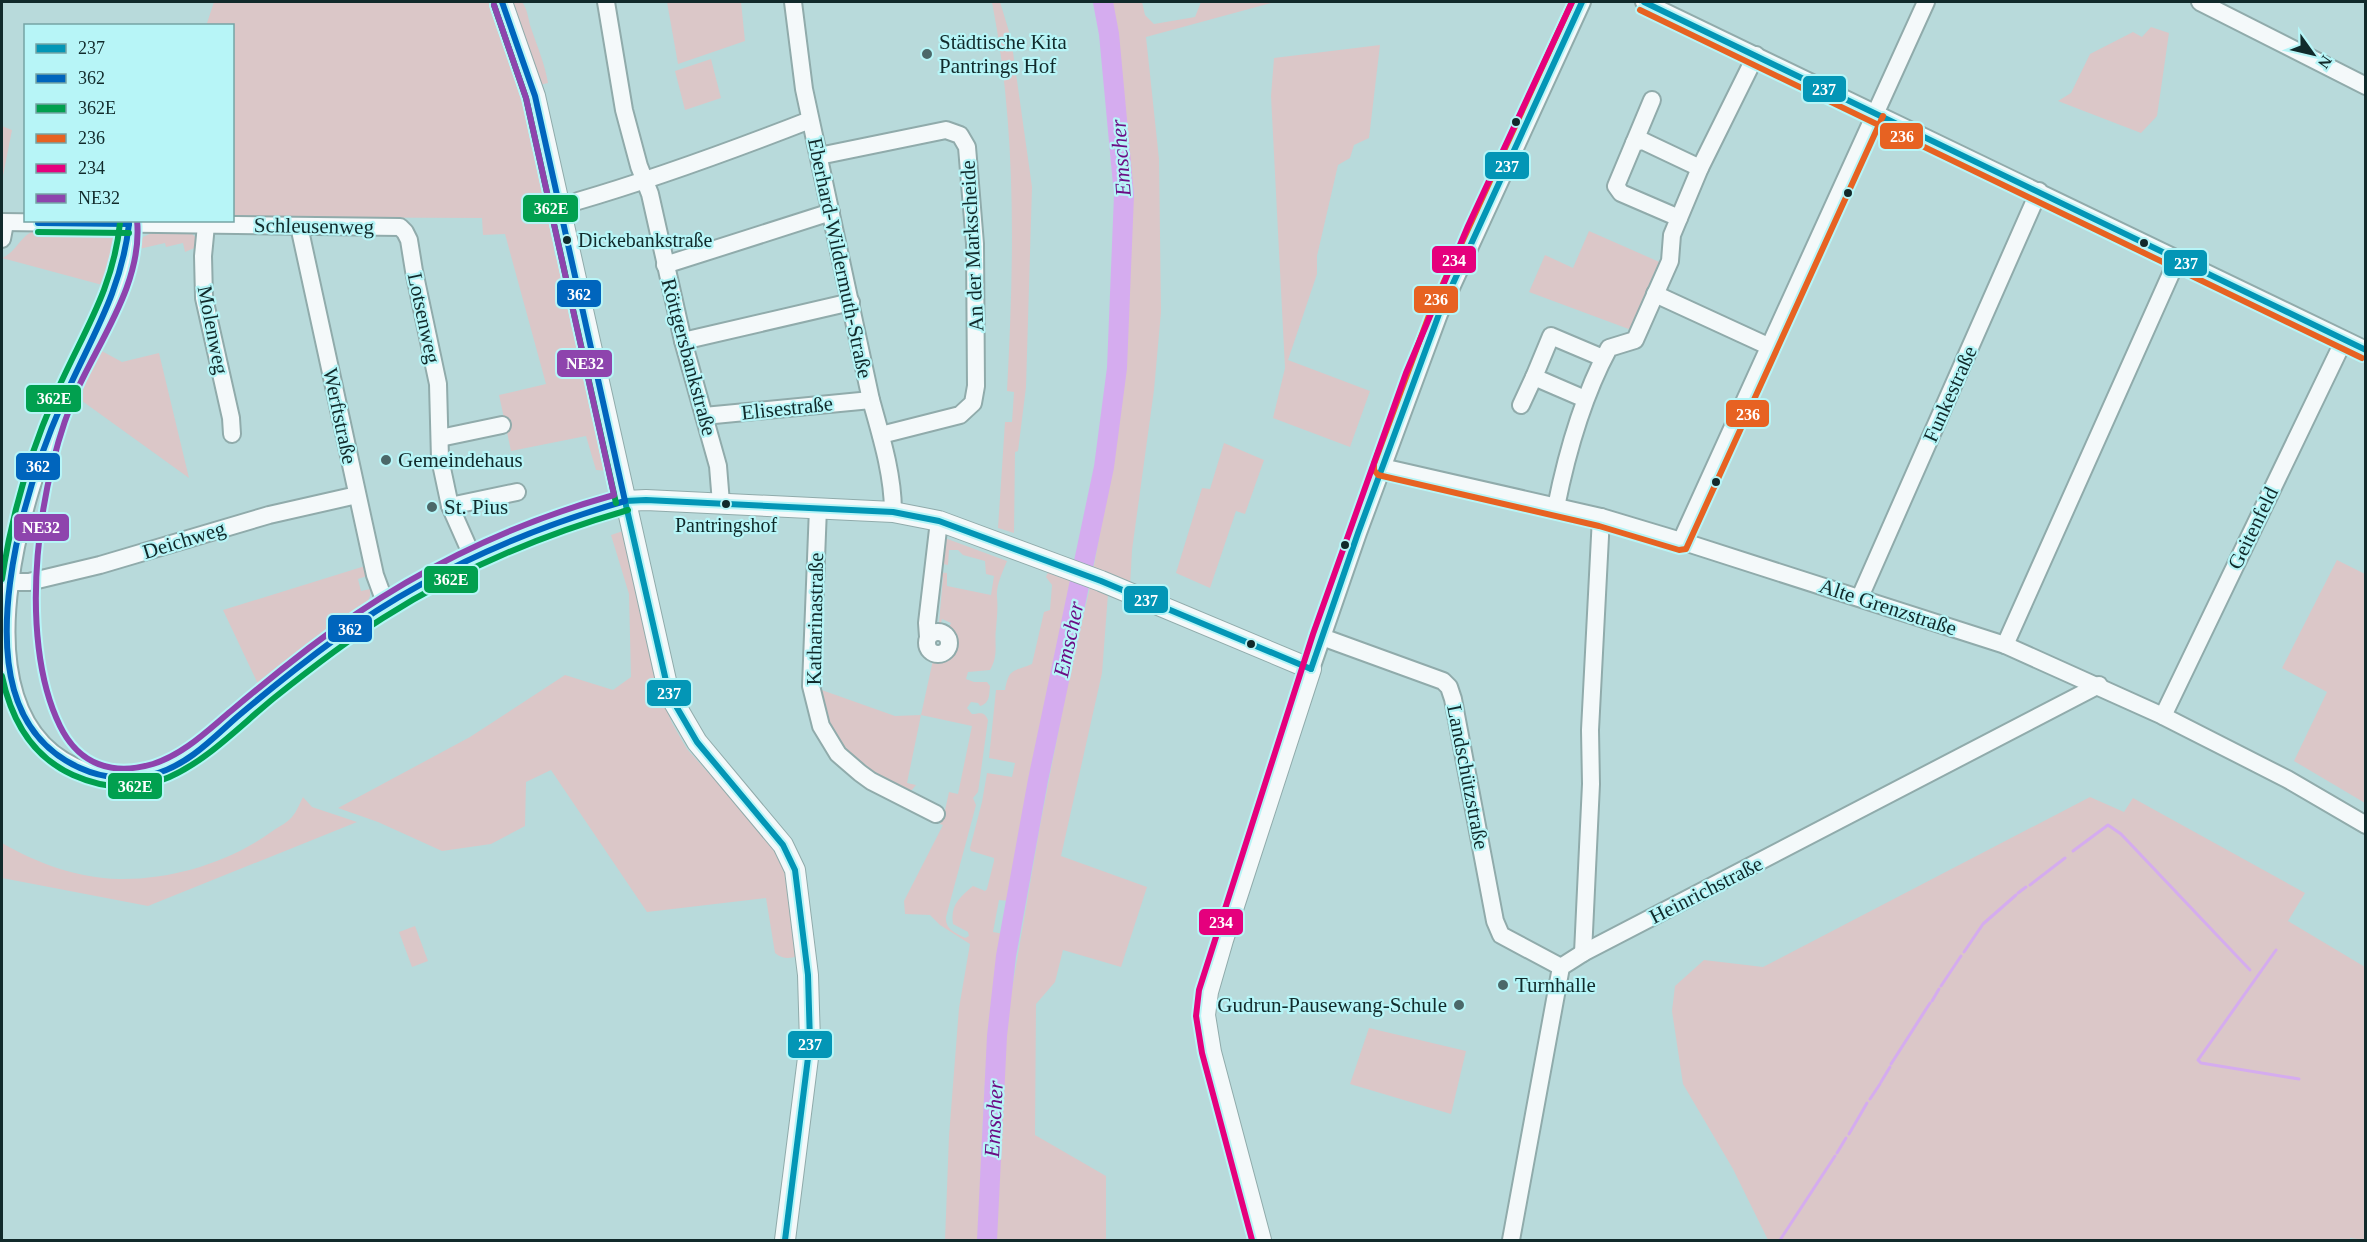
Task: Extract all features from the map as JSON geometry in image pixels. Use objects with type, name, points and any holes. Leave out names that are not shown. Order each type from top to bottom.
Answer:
[{"type":"main road","points":[[502,2],[535,96],[669,694],[697,742],[783,845],[795,870],[810,998],[810,1042],[785,1240]]},
{"type":"main road","points":[[625,501],[721,503],[893,512],[920,516],[1083,574],[1311,669],[1220,951],[1208,992],[1205,1015],[1210,1052],[1261,1240]]},
{"type":"street","name":"Röttgersbankstraße","points":[[606,2],[624,110],[645,181],[683,341],[718,466],[721,503]]},
{"type":"street","name":"Eberhard-Wildermuth-Straße","points":[[793,2],[810,120],[871,400],[881,435],[893,494],[893,512]]},
{"type":"street","points":[[1311,669],[1439,314],[1582,2]]},
{"type":"street","points":[[1644,2],[2366,350]]},
{"type":"street","points":[[1681,540],[1926,2]]},
{"type":"street","points":[[2200,2],[2366,86]]},
{"type":"street","points":[[2225,2],[2249,26]]},
{"type":"street","points":[[1556,507],[1566,457],[1585,399],[1603,358],[1609,348],[1635,340],[1670,261],[1672,235],[1700,168],[1756,55]]},
{"type":"street","points":[[1652,100],[1616,186],[1621,193],[1679,218]]},
{"type":"street","points":[[578,201],[722,155],[810,120]]},
{"type":"street","name":"An der Markscheide","points":[[819,156],[946,130],[960,135],[967,147],[976,284],[976,387],[973,403],[960,415],[881,435]]},
{"type":"street","points":[[1634,143],[1643,141],[1700,168]]},
{"type":"street","name":"Funkestraße","points":[[1860,597],[2039,192]]},
{"type":"street","points":[[665,265],[831,212]]},
{"type":"street","points":[[129,224],[128,246],[118,286],[72,380],[53,426],[22,525],[10,582],[7,620],[13,691],[23,718],[38,739],[62,759],[82,770],[111,777],[142,777],[158,773],[183,761],[305,661],[386,604],[473,558],[539,530],[625,501]]},
{"type":"street","name":"Schleusenweg","points":[[3,228],[129,224],[400,227],[405,232]]},
{"type":"street","name":"Molenweg","points":[[206,225],[202,267],[204,298],[231,418],[232,434]]},
{"type":"street","name":"Werftstraße","points":[[299,226],[375,576],[379,592],[386,604]]},
{"type":"street","name":"Lotsenweg","points":[[405,232],[410,246],[438,384],[440,459],[450,506],[473,558]]},
{"type":"street","points":[[2005,645],[2178,258]]},
{"type":"street","points":[[1655,294],[1768,346]]},
{"type":"street","points":[[683,341],[851,302]]},
{"type":"street","points":[[1521,405],[1551,336],[1603,358]]},
{"type":"street","name":"Geitenfeld","points":[[2163,716],[2344,340]]},
{"type":"street","points":[[1534,377],[1585,399]]},
{"type":"street","name":"Elisestraße","points":[[704,416],[871,400]]},
{"type":"street","points":[[440,438],[502,425]]},
{"type":"street","name":"Alte Grenzstraße","points":[[1382,467],[1556,507],[1681,540],[2005,645],[2099,685],[2163,716],[2287,779],[2366,825]]},
{"type":"street","points":[[450,506],[517,492]]},
{"type":"street","name":"Deichweg","points":[[10,582],[28,582],[89,568],[269,515],[357,495]]},
{"type":"street","name":"Katharinastraße","points":[[818,508],[811,686],[821,726],[838,754],[860,773],[871,781],[936,814]]},
{"type":"street","points":[[1583,953],[1591,784],[1590,730],[1601,518]]},
{"type":"street","points":[[928,637],[927,623],[939,521]]},
{"type":"street","name":"Landschützstraße","points":[[1322,637],[1443,681],[1449,687],[1454,699],[1495,921],[1501,935],[1561,967]]},
{"type":"street","name":"Heinrichstraße","points":[[1561,967],[1583,953],[2099,685]]},
{"type":"street","points":[[1511,1240],[1561,967]]},
{"type":"shaded area","points":[[214,2],[495,2],[525,86],[550,201],[544,207],[549,214],[555,256],[560,256],[567,275],[610,471],[596,470],[586,436],[511,451],[499,395],[546,384],[505,234],[483,235],[482,218],[234,217],[234,24],[207,24]]},
{"type":"shaded area","points":[[510,2],[522,2],[526,8],[548,83],[540,85]]},
{"type":"shaded area","points":[[667,2],[741,2],[745,41],[678,64]]},
{"type":"shaded area","points":[[992,2],[1000,2],[1011,38],[1032,187],[1026,387],[1018,451],[1015,452],[1014,533],[998,528],[1005,422],[1012,422],[1014,392],[1007,391],[1012,196],[1006,99]]},
{"type":"shaded area","points":[[1111,2],[1142,2],[1145,15],[1154,24],[1195,17],[1201,2],[1275,2],[1146,37],[1159,159],[1161,312],[1154,390],[1132,550],[1130,587],[1093,572],[1122,404],[1130,286],[1129,174]]},
{"type":"shaded area","points":[[2151,27],[2169,33],[2157,116],[2141,133],[2058,101],[2071,93],[2090,54],[2133,32],[2142,37]]},
{"type":"shaded area","points":[[1380,45],[1369,138],[1354,145],[1350,158],[1338,165],[1317,256],[1317,274],[1288,360],[1370,391],[1350,447],[1273,418],[1285,368],[1271,96],[1274,58]]},
{"type":"shaded area","points":[[711,59],[721,98],[685,110],[675,71]]},
{"type":"shaded area","points":[[2,126],[12,130],[2,181]]},
{"type":"shaded area","points":[[36,230],[93,230],[113,236],[118,241],[106,286],[2,258]]},
{"type":"shaded area","points":[[1589,231],[1664,264],[1634,331],[1529,292],[1545,255],[1573,268]]},
{"type":"shaded area","points":[[154,232],[191,233],[198,239],[199,246],[185,252],[183,243],[166,247],[165,243],[139,249],[143,237]]},
{"type":"shaded area","points":[[100,350],[122,362],[159,353],[189,478],[78,398]]},
{"type":"shaded area","points":[[1224,443],[1264,460],[1245,514],[1236,511],[1210,588],[1176,573],[1202,488],[1210,489]]},
{"type":"shaded area","points":[[623,531],[661,696],[672,723],[687,749],[785,858],[798,956],[786,958],[775,953],[766,898],[647,912],[551,770],[526,782],[525,826],[491,844],[442,851],[378,822],[338,808],[470,737],[565,675],[613,690],[631,677],[629,594],[611,535]]},
{"type":"shaded area","points":[[942,537],[1007,561],[997,592],[993,665],[990,670],[968,672],[966,679],[974,682],[987,682],[990,686],[986,703],[980,706],[978,703],[971,702],[967,708],[972,714],[983,714],[988,720],[978,792],[973,798],[976,805],[946,917],[949,928],[965,938],[969,936],[968,932],[953,924],[953,912],[960,898],[973,886],[985,891],[987,889],[994,861],[994,858],[971,851],[970,848],[987,773],[1012,777],[1015,763],[989,758],[996,690],[1005,690],[1008,677],[1013,671],[1032,664],[1044,612],[1050,610],[1052,585],[1046,577],[1049,570],[1076,578],[1010,901],[999,900],[993,932],[1004,934],[987,1048],[978,1240],[945,1240],[949,1136],[959,1008],[970,944],[940,925],[930,915],[905,914],[904,901],[943,825],[940,824],[949,792],[958,794],[972,726],[921,715],[933,660],[948,657],[955,643],[948,629],[951,623],[942,619],[940,627],[932,623],[939,623],[943,577],[937,576],[937,572],[947,573],[947,586],[991,595],[994,576],[986,574],[985,561],[963,555],[958,550],[949,550],[948,565],[938,563]]},
{"type":"shaded area","points":[[2337,560],[2365,574],[2365,803],[2294,761],[2327,692],[2282,668]]},
{"type":"shaded area","points":[[365,566],[367,576],[358,579],[361,591],[370,589],[367,603],[311,642],[258,684],[223,610]]},
{"type":"shaded area","points":[[1091,583],[1108,594],[1102,673],[1061,856],[1147,887],[1121,967],[1063,950],[1055,982],[1036,1004],[1035,1135],[1106,1176],[1106,1240],[993,1240],[1007,1018],[1040,826],[1067,687]]},
{"type":"shaded area","points":[[816,688],[895,716],[921,715],[907,783],[916,785],[907,793],[867,774],[833,738]]},
{"type":"shaded area","points":[[303,797],[312,807],[357,822],[148,906],[2,878],[2,843],[43,863],[103,878],[160,876],[200,867],[239,851],[284,824],[295,812]]},
{"type":"shaded area","points":[[2090,797],[2124,812],[2133,798],[2305,893],[2288,921],[2365,967],[2365,1240],[2350,1238],[2350,1240],[1768,1240],[1733,1169],[1683,1084],[1672,1011],[1675,986],[1704,960],[1763,967]]},
{"type":"shaded area","points":[[415,926],[428,961],[412,967],[399,932]]},
{"type":"shaded area","points":[[1369,1028],[1466,1051],[1451,1114],[1350,1084]]},
{"type":"waterway","name":"Emscher","points":[[987,1240],[997,1036],[1006,956],[1038,780],[1104,467],[1117,368],[1124,195],[1109,34],[1103,2]]},
{"type":"waterway","points":[[2073,851],[2108,825],[2121,834],[2250,970]]},
{"type":"waterway","points":[[2030,885],[2065,858]]},
{"type":"waterway","points":[[2018,893],[2026,887]]},
{"type":"waterway","points":[[1964,952],[1983,924],[2016,895]]},
{"type":"waterway","points":[[2276,950],[2198,1060],[2201,1063],[2299,1079]]},
{"type":"waterway","points":[[1941,986],[1961,956]]},
{"type":"waterway","points":[[1932,1001],[1939,989]]},
{"type":"waterway","points":[[1891,1064],[1930,1003]]},
{"type":"waterway","points":[[1881,1082],[1890,1067]]},
{"type":"waterway","points":[[1870,1099],[1880,1084]]},
{"type":"waterway","points":[[1849,1134],[1867,1103]]},
{"type":"waterway","points":[[1837,1153],[1846,1138]]},
{"type":"waterway","points":[[1780,1240],[1835,1156]]},
{"type":"transit line","name":"362","points":[[502,2],[535,96],[625,501]]},
{"type":"transit line","name":"236","points":[[1572,2],[1431,310],[1374,464],[1374,470],[1378,475],[1599,526],[1679,550],[1686,549],[1883,116]]},
{"type":"transit line","name":"234","points":[[1252,1240],[1202,1053],[1196,1016],[1199,990],[1313,634],[1406,373],[1468,226],[1572,2]]},
{"type":"transit line","name":"237","points":[[1311,669],[1358,533],[1439,314],[1582,2]]},
{"type":"transit line","name":"237","points":[[1644,2],[2366,350]]},
{"type":"transit line","name":"362E","points":[[494,5],[526,98],[616,503]]},
{"type":"transit line","name":"NE32","points":[[137,222],[134,264],[128,285],[79,386],[65,422],[53,464],[43,509],[36,603],[39,648],[47,689],[60,726],[77,750],[87,758],[111,768],[124,769],[153,764],[185,748],[344,622],[380,598],[454,556],[532,522],[614,495],[526,98],[494,5]]},
{"type":"transit line","name":"236","points":[[1640,10],[2362,358]]},
{"type":"transit line","name":"362","points":[[38,223],[129,224]]},
{"type":"transit line","name":"362E","points":[[2,579],[10,533],[29,464],[54,398],[103,293],[116,248],[120,223]]},
{"type":"transit line","name":"362","points":[[129,224],[125,249],[112,294],[73,378],[37,467],[18,536],[7,610],[9,664],[14,690],[23,714],[37,735],[55,753],[80,768],[99,775],[118,778],[148,776],[170,769],[200,749],[325,646],[405,593],[512,541],[625,501]]},
{"type":"transit line","name":"362E","points":[[38,232],[129,233]]},
{"type":"transit line","name":"237","points":[[625,501],[646,500],[893,512],[939,521],[1101,581],[1311,669]]},
{"type":"transit line","name":"237","points":[[625,501],[669,694],[697,742],[783,845],[795,870],[808,975],[810,1042],[785,1240]]},
{"type":"transit line","name":"362E","points":[[2,676],[17,721],[34,747],[58,767],[73,775],[104,785],[132,787],[158,781],[183,770],[206,755],[327,656],[412,600],[471,569],[533,542],[628,510]]},
{"type":"place","name":"Städtische Kita Pantrings Hof","points":[[927,54]]},
{"type":"place","name":"Dickebankstraße","points":[[567,240]]},
{"type":"place","name":"Gemeindehaus","points":[[386,460]]},
{"type":"place","name":"Pantringshof","points":[[726,504]]},
{"type":"place","name":"St. Pius","points":[[432,507]]},
{"type":"place","name":"Turnhalle","points":[[1503,985]]},
{"type":"place","name":"Gudrun-Pausewang-Schule","points":[[1459,1005]]}]
